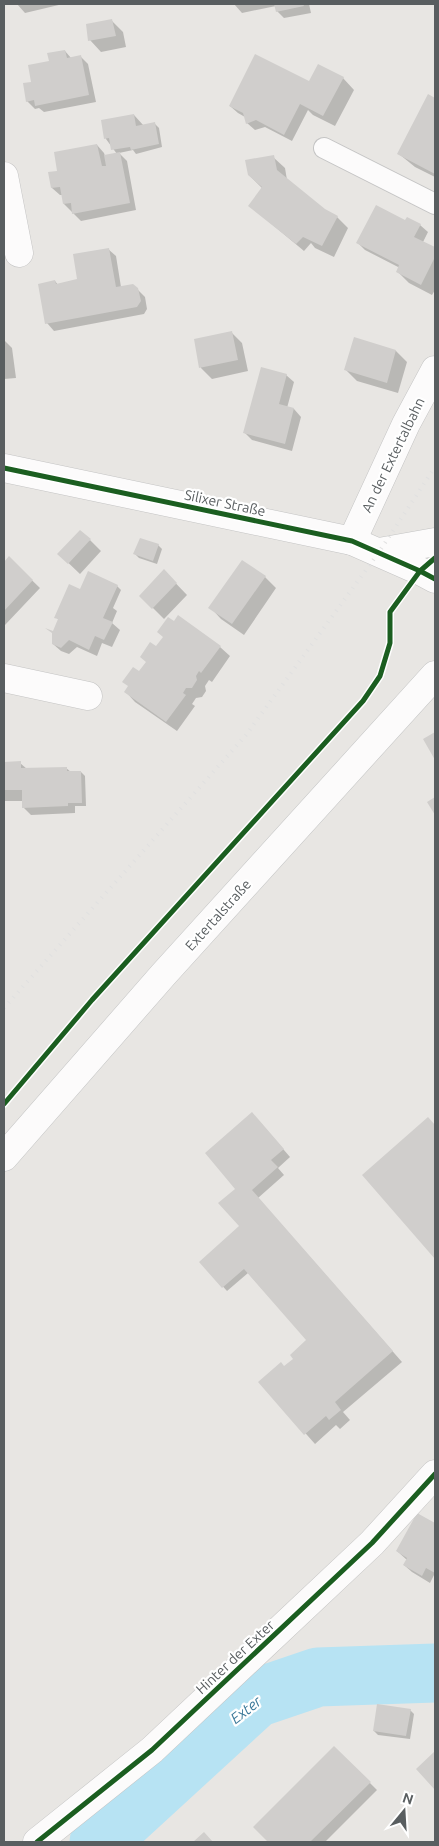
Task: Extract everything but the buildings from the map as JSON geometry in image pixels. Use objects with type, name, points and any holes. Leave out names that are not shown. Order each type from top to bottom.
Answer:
[{"type":"street","points":[[4,176],[19,253]]},
{"type":"street","name":"An der Extertalbahn","points":[[352,541],[406,424],[435,370]]},
{"type":"street","name":"Silixer Straße","points":[[4,468],[352,541],[435,579]]},
{"type":"street","points":[[379,552],[435,542]]},
{"type":"street","name":"Extertalstraße","points":[[4,1157],[163,974],[435,674]]},
{"type":"street","points":[[4,678],[88,696]]},
{"type":"street","name":"Hinter der Exter","points":[[38,1842],[152,1750],[372,1543],[435,1474]]},
{"type":"lane","points":[[324,148],[435,204]]},
{"type":"waterway","name":"Exter","points":[[99,1842],[256,1698],[318,1677],[435,1673]]},
{"type":"railway","points":[[4,1008],[246,735],[379,552],[435,467]]},
{"type":"cycle path","points":[[4,468],[352,541],[435,579]]},
{"type":"cycle path","points":[[4,1104],[92,1000],[363,701],[380,676],[390,643],[390,612],[420,571],[435,558]]},
{"type":"cycle path","points":[[37,1842],[152,1750],[372,1543],[435,1474]]}]
